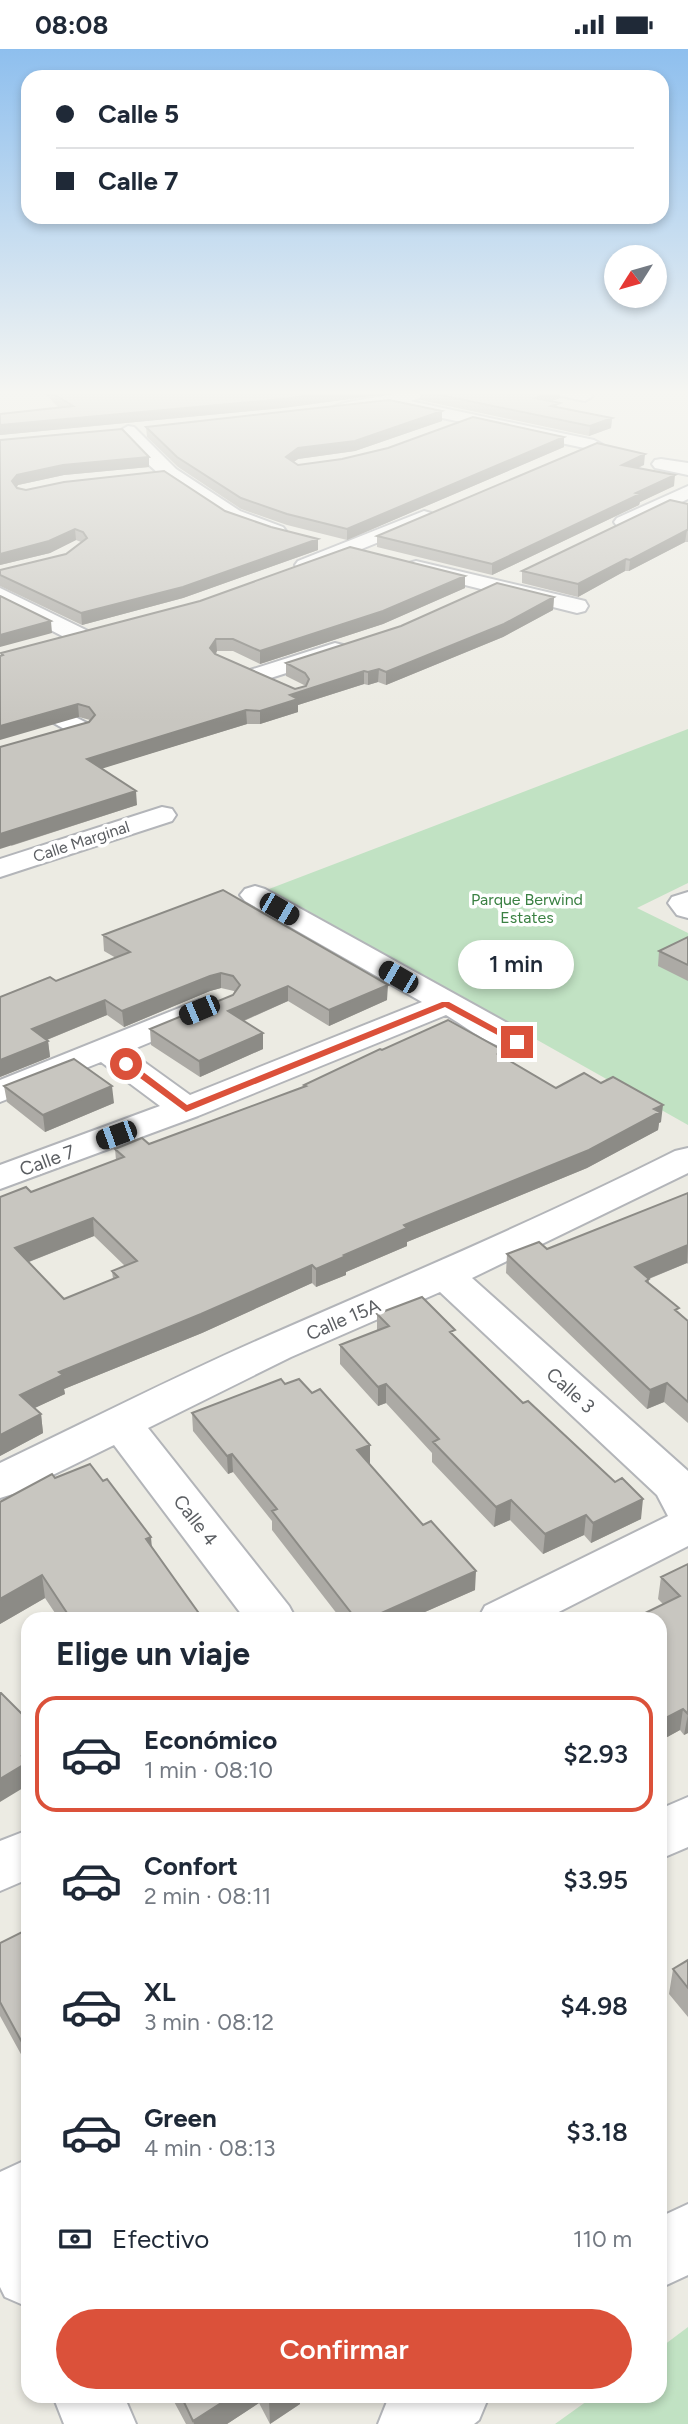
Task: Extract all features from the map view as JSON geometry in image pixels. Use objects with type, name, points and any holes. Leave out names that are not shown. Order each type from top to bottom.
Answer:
[{"type":"street","points":[[213,502],[233,515],[290,535]]},
{"type":"street","points":[[602,533],[667,502]]},
{"type":"street","points":[[282,573],[347,550],[449,507]]},
{"type":"street","points":[[313,541],[374,557]]},
{"type":"street","points":[[401,563],[577,606]]},
{"type":"street","points":[[460,601],[519,574]]},
{"type":"street","points":[[0,595],[80,636]]},
{"type":"street","points":[[53,643],[105,629]]},
{"type":"street","points":[[258,675],[355,643]]},
{"type":"street","points":[[236,665],[283,687]]},
{"type":"street","points":[[53,724],[80,728],[107,743]]},
{"type":"street","name":"Calle Marginal","points":[[0,867],[162,815]]},
{"type":"street","points":[[255,895],[517,1042]]},
{"type":"street","points":[[0,1092],[222,1001]]},
{"type":"street","name":"Calle 7","points":[[0,1178],[186,1109],[445,1004]]},
{"type":"street","points":[[106,1049],[186,1109]]},
{"type":"street","name":"Calle 15A","points":[[0,1482],[276,1348],[446,1275],[688,1159]]},
{"type":"street","name":"Calle 3","points":[[446,1275],[676,1486],[688,1512]]},
{"type":"street","name":"Calle 4","points":[[120,1422],[267,1612]]},
{"type":"street","points":[[516,1612],[688,1527]]},
{"type":"street","points":[[667,1832],[688,1820]]},
{"type":"street","points":[[0,1867],[21,1856]]},
{"type":"street","points":[[0,2206],[21,2195]]},
{"type":"street","points":[[0,2216],[21,2260]]},
{"type":"street","points":[[667,2250],[688,2235]]},
{"type":"street","points":[[90,2403],[101,2424]]},
{"type":"street","points":[[413,2424],[444,2403]]},
{"type":"green space","name":"Parque Berwind Estates","points":[[688,729],[688,883],[637,908],[688,933],[688,1125],[269,889]]},
{"type":"green space","points":[[688,2327],[688,2424],[555,2424],[584,2403],[667,2403],[667,2343]]},
{"type":"building","points":[[0,502],[211,502],[225,511],[271,527],[318,539],[183,587],[81,613],[0,575],[0,570],[66,554],[87,538],[83,532],[75,529],[49,541],[0,554]]},
{"type":"building","points":[[252,502],[411,502],[347,529]]},
{"type":"building","points":[[458,502],[623,502],[492,564],[377,536]]},
{"type":"building","points":[[666,502],[688,504],[688,530],[578,584],[522,571]]},
{"type":"building","points":[[350,547],[465,576],[383,611],[260,651],[233,639],[216,639],[210,648],[215,654],[295,689],[306,686],[309,679],[305,673],[286,663],[401,626],[497,583],[554,597],[504,624],[386,672],[379,669],[364,671],[290,695],[298,699],[260,711],[246,710],[87,759],[136,791],[0,834],[0,747],[89,722],[95,715],[89,707],[78,704],[0,726],[1,653],[200,601]]},
{"type":"building","points":[[0,596],[51,621],[0,635]]},
{"type":"building","points":[[223,890],[388,985],[329,1010],[288,986],[228,1011],[263,1033],[199,1061],[150,1029],[233,995],[240,985],[233,976],[221,973],[122,1011],[105,1000],[32,1029],[48,1041],[0,1060],[0,997],[50,977],[56,981],[130,952],[103,935]]},
{"type":"building","points":[[688,937],[688,965],[659,951]]},
{"type":"building","points":[[448,1020],[504,1051],[498,1054],[556,1088],[584,1073],[601,1083],[613,1077],[663,1105],[654,1109],[660,1112],[589,1150],[404,1225],[407,1228],[316,1269],[312,1265],[59,1372],[63,1375],[20,1395],[41,1414],[0,1435],[0,1197],[26,1187],[31,1192],[124,1157],[115,1149],[142,1138],[149,1144],[306,1086],[304,1085]],"holes":[[[93,1218],[137,1261],[112,1271],[118,1277],[64,1299],[15,1248]]]},
{"type":"building","points":[[74,1059],[112,1086],[43,1115],[4,1086]]},
{"type":"building","points":[[688,1193],[688,1245],[635,1267],[649,1279],[646,1281],[679,1308],[675,1310],[688,1321],[688,1402],[667,1383],[650,1390],[507,1254],[539,1242],[547,1249]]},
{"type":"building","points":[[422,1297],[455,1330],[450,1332],[523,1403],[528,1401],[615,1482],[622,1478],[643,1499],[593,1523],[586,1515],[545,1534],[511,1500],[496,1507],[433,1442],[439,1439],[386,1384],[378,1387],[340,1345],[389,1326],[377,1314]]},
{"type":"building","points":[[281,1379],[285,1384],[299,1379],[312,1393],[320,1389],[370,1445],[357,1450],[423,1525],[431,1521],[476,1571],[384,1612],[351,1612],[272,1511],[277,1509],[232,1454],[227,1456],[192,1413]]},
{"type":"building","points":[[90,1464],[103,1481],[107,1479],[151,1537],[146,1539],[198,1612],[66,1612],[42,1575],[0,1599],[0,1502],[52,1474],[55,1478]]},
{"type":"building","points":[[688,1564],[688,1714],[683,1709],[667,1717],[667,1612],[647,1612],[680,1596],[661,1577]]},
{"type":"building","points":[[1,1693],[21,1713],[21,1766],[0,1779]]},
{"type":"building","points":[[21,1932],[21,2040],[0,2002],[0,1943]]},
{"type":"building","points":[[688,1960],[688,1988],[673,1969]]},
{"type":"building","points":[[184,2403],[221,2403],[193,2421]]},
{"type":"route","points":[[126,1064],[186,1109],[445,1004],[517,1042]]}]
